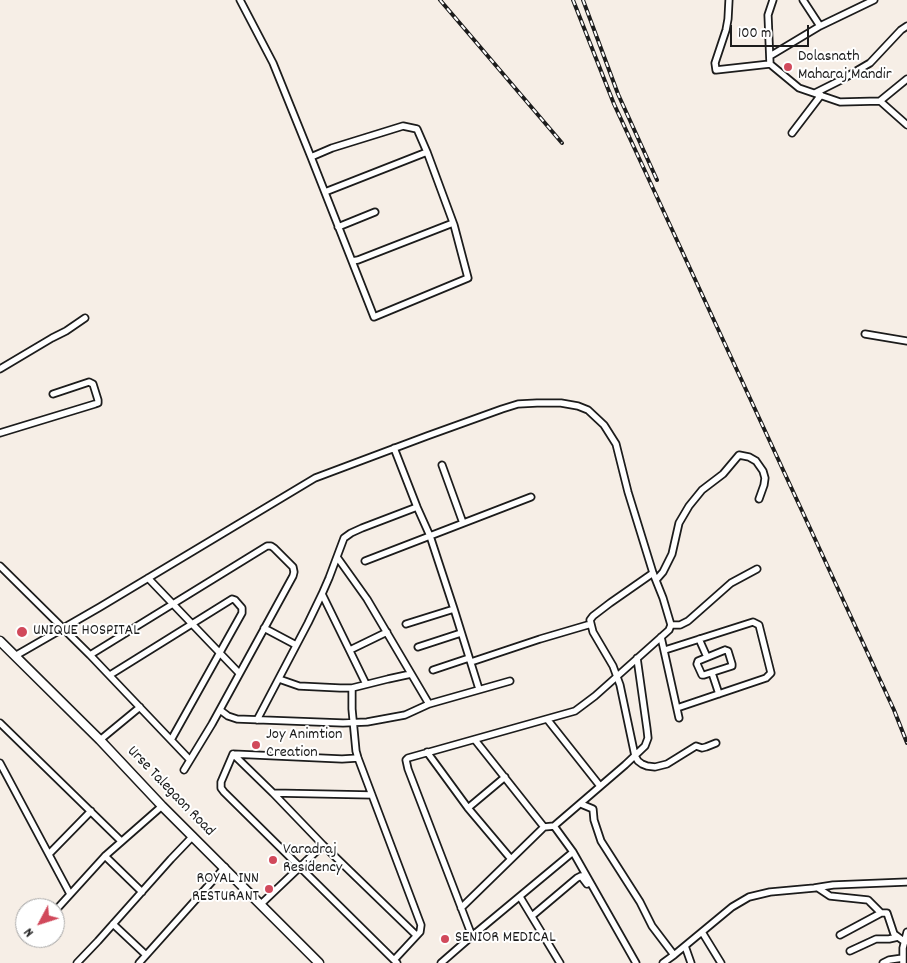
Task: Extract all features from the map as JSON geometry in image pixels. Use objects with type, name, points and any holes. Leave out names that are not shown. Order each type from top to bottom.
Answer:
[{"type":"highway","name":"Urse Talegaon Road","points":[[0,641],[319,963]]},
{"type":"street","points":[[240,0],[272,63],[374,317],[468,278],[453,223],[417,129],[403,126],[332,148],[311,157]]},
{"type":"street","points":[[729,0],[726,30],[715,63],[716,70],[770,64],[799,88],[840,102],[880,101],[907,79]]},
{"type":"street","points":[[770,64],[768,15],[773,0]]},
{"type":"street","points":[[803,0],[820,26]]},
{"type":"street","points":[[770,56],[820,26],[871,1]]},
{"type":"street","points":[[792,133],[818,94],[870,63],[907,26]]},
{"type":"street","points":[[880,101],[907,125]]},
{"type":"street","points":[[325,192],[427,152]]},
{"type":"street","points":[[338,226],[375,212]]},
{"type":"street","points":[[352,261],[453,223]]},
{"type":"street","points":[[0,369],[85,318]]},
{"type":"street","points":[[865,334],[907,341]]},
{"type":"street","points":[[0,433],[98,403],[93,384],[89,382],[53,394]]},
{"type":"street","points":[[15,656],[315,478],[518,404],[561,403],[588,410],[604,426],[616,444],[628,492],[671,625],[669,630],[575,712],[427,752],[406,760],[472,936]]},
{"type":"street","points":[[394,448],[430,536],[479,689]]},
{"type":"street","points":[[656,580],[663,572],[672,554],[679,523],[689,506],[702,490],[723,474],[739,455],[756,461],[763,471],[765,478],[759,500]]},
{"type":"street","points":[[442,464],[463,523]]},
{"type":"street","points":[[365,561],[531,497]]},
{"type":"street","points":[[257,720],[322,594],[344,538],[351,533],[417,507]]},
{"type":"street","points":[[90,655],[267,546],[271,546],[293,567],[294,572],[220,710],[184,770]]},
{"type":"street","points":[[336,557],[367,599],[429,704]]},
{"type":"street","points":[[0,566],[110,675],[190,760]]},
{"type":"street","points":[[671,625],[680,625],[688,621],[730,583],[757,569]]},
{"type":"street","points":[[653,573],[590,620],[600,645],[614,666],[620,685],[635,756],[642,764],[655,767],[667,764],[696,746],[702,748],[716,743]]},
{"type":"street","points":[[148,578],[239,673]]},
{"type":"street","points":[[322,594],[366,684]]},
{"type":"street","points":[[110,675],[232,599],[235,600],[242,608],[242,613],[171,740]]},
{"type":"street","points":[[406,624],[454,609]]},
{"type":"street","points":[[665,650],[753,622],[759,625],[770,669],[771,674],[766,678],[677,708]]},
{"type":"street","points":[[433,670],[591,624]]},
{"type":"street","points":[[264,628],[296,645]]},
{"type":"street","points":[[350,650],[387,632]]},
{"type":"street","points":[[418,647],[461,633]]},
{"type":"street","points":[[661,637],[679,718]]},
{"type":"street","points":[[699,639],[707,657]]},
{"type":"street","points":[[727,650],[732,666],[703,676],[697,664],[698,661],[707,657],[727,650]]},
{"type":"street","points":[[461,908],[544,827],[554,826],[645,746],[648,738],[637,658]]},
{"type":"street","points":[[712,673],[719,694]]},
{"type":"street","points":[[279,679],[299,686],[352,688],[411,674]]},
{"type":"street","points":[[220,710],[228,716],[237,719],[375,721],[405,715],[429,704],[510,681]]},
{"type":"street","points":[[233,754],[221,782],[224,792],[395,962],[420,932],[421,925],[358,758],[353,722],[352,688]]},
{"type":"street","points":[[100,740],[140,707]]},
{"type":"street","points":[[547,719],[600,786]]},
{"type":"street","points":[[0,723],[121,841]]},
{"type":"street","points":[[475,740],[544,827]]},
{"type":"street","points":[[427,752],[468,808],[511,859]]},
{"type":"street","points":[[233,754],[342,759],[358,758]]},
{"type":"street","points":[[233,754],[416,935]]},
{"type":"street","points":[[0,763],[70,894]]},
{"type":"street","points":[[468,808],[505,777]]},
{"type":"street","points":[[273,793],[372,795]]},
{"type":"street","points":[[581,804],[593,809],[594,820],[601,841],[640,902],[652,926],[674,955]]},
{"type":"street","points":[[65,899],[104,856],[162,806]]},
{"type":"street","points":[[49,854],[92,812]]},
{"type":"street","points":[[554,826],[573,852],[636,963]]},
{"type":"street","points":[[77,963],[193,836]]},
{"type":"street","points":[[261,904],[323,845]]},
{"type":"street","points":[[441,963],[573,852]]},
{"type":"street","points":[[104,856],[142,892]]},
{"type":"street","points":[[139,963],[225,867]]},
{"type":"street","points":[[532,916],[581,876],[624,945]]},
{"type":"street","points":[[664,963],[732,907],[749,897],[770,892],[816,888],[907,884]]},
{"type":"street","points":[[816,888],[830,896],[868,900],[881,913]]},
{"type":"street","points":[[520,897],[560,963]]},
{"type":"street","points":[[840,935],[881,913],[887,913],[894,934],[905,942]]},
{"type":"street","points":[[113,924],[146,955]]},
{"type":"street","points":[[702,932],[721,963]]},
{"type":"street","points":[[883,963],[889,960],[903,961],[907,932]]},
{"type":"street","points":[[850,951],[876,939],[898,937]]},
{"type":"street","points":[[685,946],[691,963]]},
{"type":"railway","points":[[440,0],[562,143]]},
{"type":"railway","points":[[573,0],[614,104],[894,710],[907,743]]},
{"type":"railway","points":[[583,0],[618,94],[657,180]]},
{"type":"place","name":"Dolasnath Maharaj Mandir","points":[[788,67]]},
{"type":"place","name":"UNIQUE HOSPITAL","points":[[22,632]]},
{"type":"place","name":"Joy Animtion Creation","points":[[256,745]]},
{"type":"place","name":"Varadraj Residency","points":[[273,860]]},
{"type":"place","name":"ROYAL INN RESTURANT","points":[[269,889]]},
{"type":"place","name":"SENIOR MEDICAL","points":[[445,939]]}]
